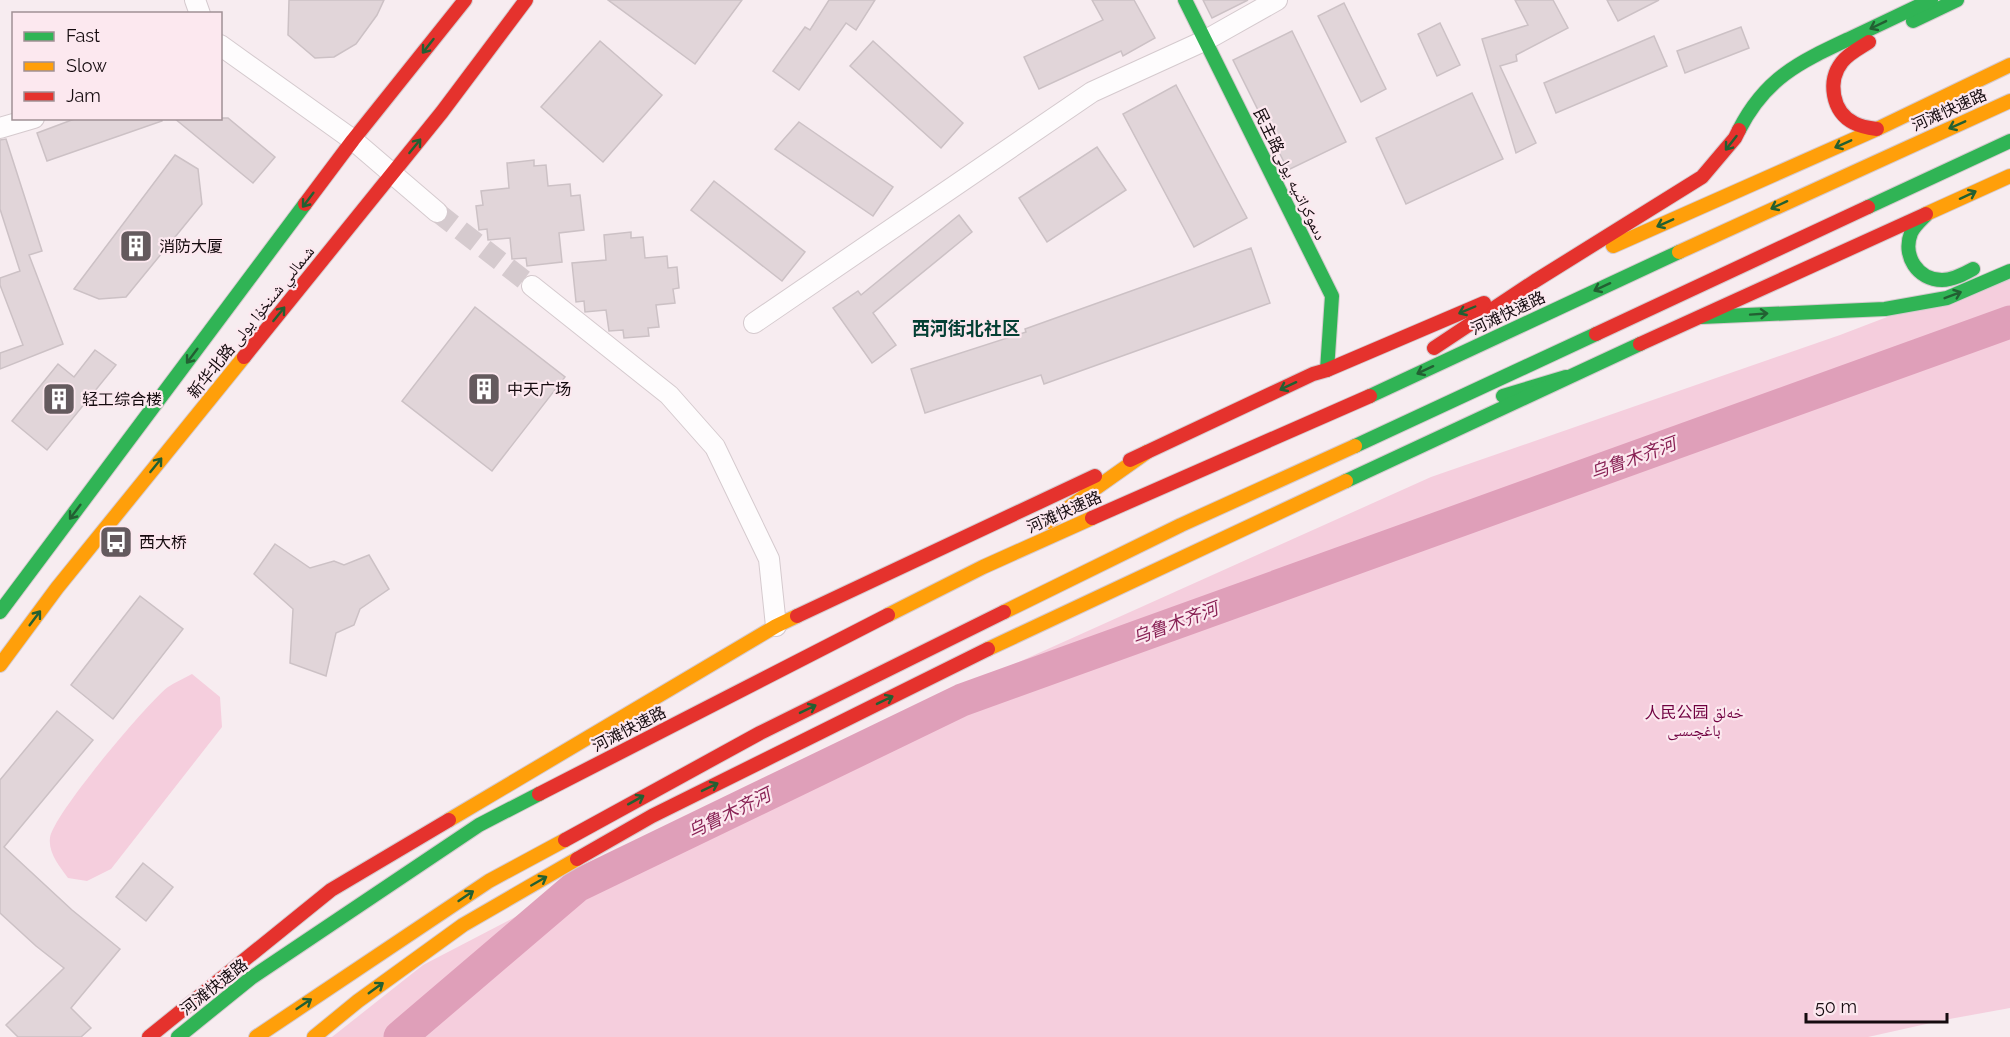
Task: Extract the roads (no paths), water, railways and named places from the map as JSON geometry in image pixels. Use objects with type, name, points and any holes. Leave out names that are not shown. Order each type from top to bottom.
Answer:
[{"type":"main road","name":"新华北路 شىمالىي شىنخۇا يولى","points":[[0,612],[352,141],[465,0]]},
{"type":"main road","name":"新华北路 شىمالىي شىنخۇا يولى","points":[[0,665],[57,588],[442,112],[526,0]]},
{"type":"main road","name":"民主路دىموكراتىيە يولى","points":[[1185,0],[1332,296],[1327,370]]},
{"type":"main road","points":[[1342,409],[1535,281],[1702,177],[1735,138],[1750,108],[1772,83],[1798,63],[1931,0]]},
{"type":"main road","points":[[1877,129],[1864,128],[1851,123],[1838,107],[1832,88],[1834,75],[1840,63],[1850,53],[1868,43],[1957,0]]},
{"type":"main road","points":[[148,1037],[331,890],[776,626],[1313,374],[1535,281],[1877,129],[2010,65]]},
{"type":"main road","name":"河滩快速路","points":[[178,1037],[251,978],[479,825],[611,757],[984,567],[1342,409],[1803,194],[2010,101]]},
{"type":"main road","points":[[256,1037],[489,881],[760,733],[1181,525],[1384,434],[2010,141]]},
{"type":"main road","points":[[314,1037],[358,1001],[463,925],[652,816],[959,663],[1566,377],[2010,176]]},
{"type":"main road","points":[[1926,215],[1917,221],[1908,242],[1912,264],[1920,272],[1930,278],[1941,280],[1981,266]]},
{"type":"main road","points":[[1701,317],[1885,309],[1947,298],[2010,270]]},
{"type":"main road","points":[[1384,434],[1566,377]]},
{"type":"main road","points":[[984,567],[1147,452]]},
{"type":"main road","points":[[465,811],[611,757]]},
{"type":"street","points":[[754,323],[1092,92],[1206,40],[1277,0]]},
{"type":"street","points":[[222,46],[352,141],[437,212]]},
{"type":"street","points":[[0,128],[27,120]]},
{"type":"street","points":[[532,286],[669,395],[715,447],[769,559],[776,626]]},
{"type":"waterway","name":"乌鲁木齐河","points":[[400,1037],[577,886],[962,700],[2010,322]]},
{"type":"tunnel","points":[[437,212],[532,286]]},
{"type":"place","name":"消防大厦","points":[[136,246]]},
{"type":"place","name":"中天广场","points":[[484,389]]},
{"type":"place","name":"轻工综合楼","points":[[59,399]]},
{"type":"place","name":"西大桥","points":[[116,542]]},
{"type":"district","name":"西河街北社区","points":[[966,328]]},
{"type":"park label","name":"人民公园 خەلق باغچىسى","points":[[1694,721]]}]
